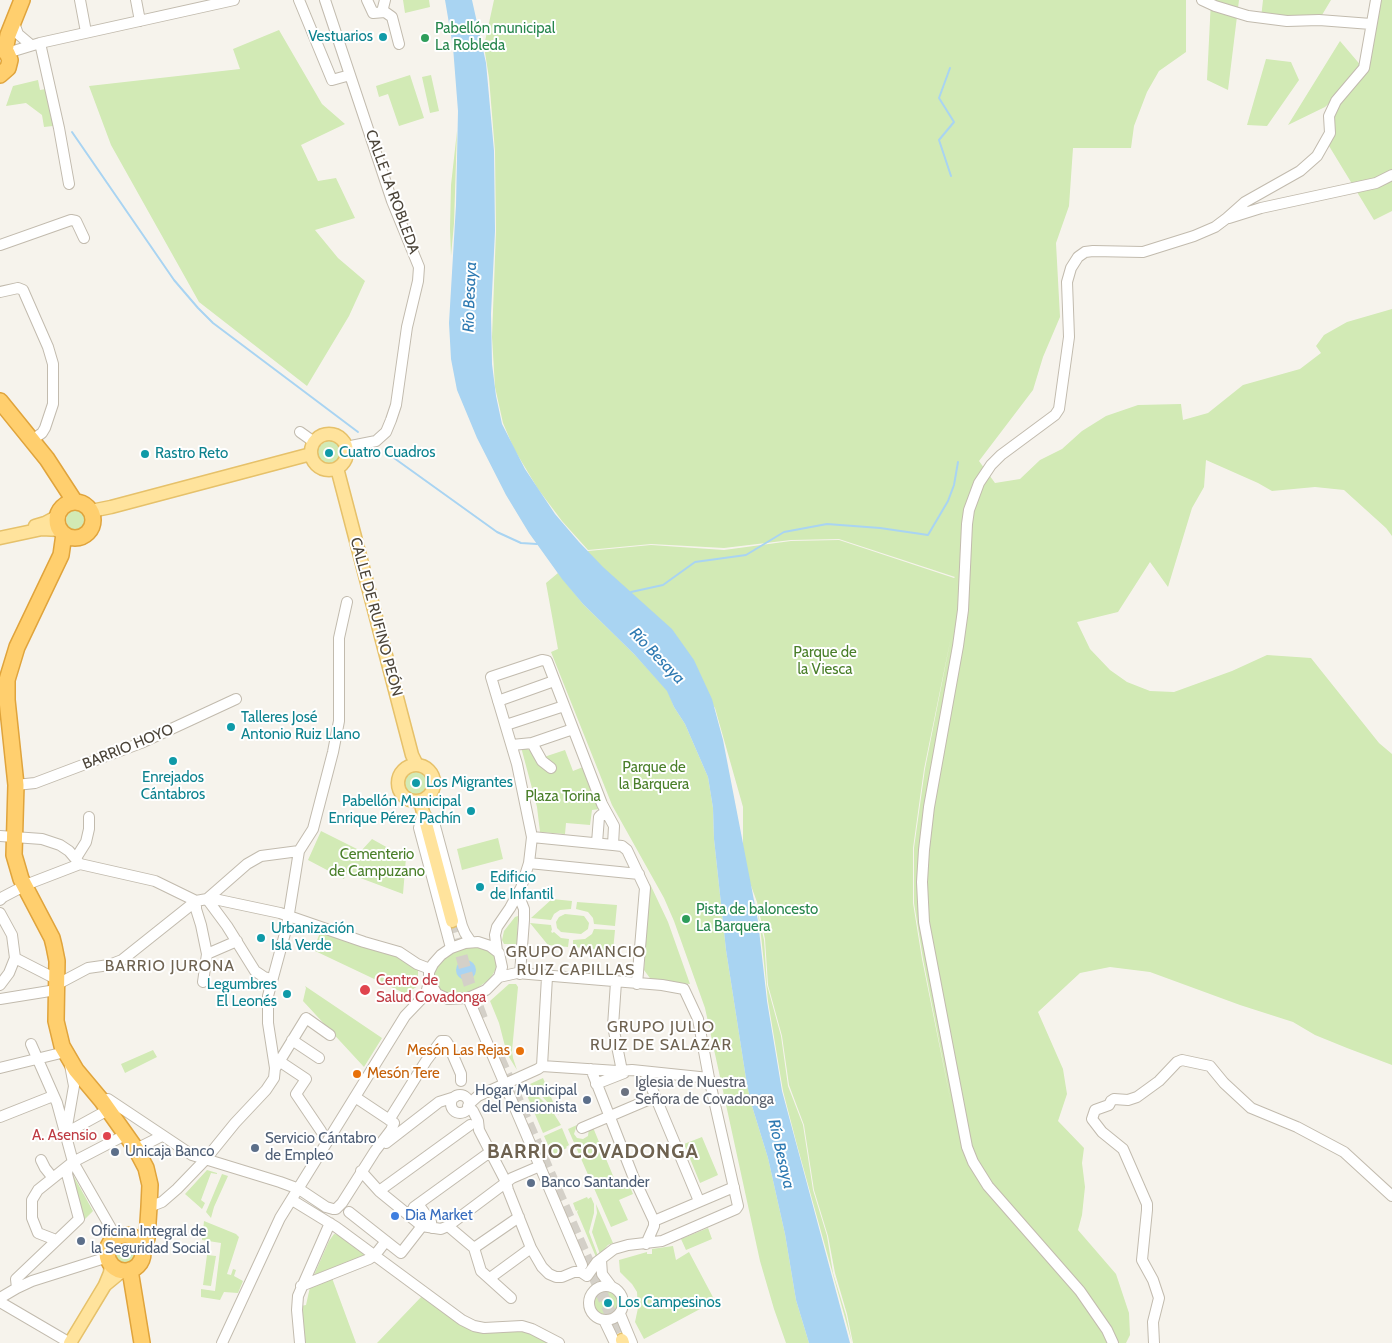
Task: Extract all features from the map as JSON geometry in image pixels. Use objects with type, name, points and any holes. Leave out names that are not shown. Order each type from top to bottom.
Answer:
[{"type":"highway","points":[[1,77],[8,68],[4,50],[22,0]]},
{"type":"highway","points":[[0,401],[48,459],[60,481],[66,521],[61,555],[2,683],[16,785],[7,836],[24,886],[52,938],[57,961],[57,1028],[67,1055],[136,1149],[149,1177],[147,1238],[143,1257],[139,1264],[118,1265]]},
{"type":"highway","points":[[84,504],[92,515],[90,530],[81,537],[66,521],[84,504]]},
{"type":"highway","points":[[142,1343],[118,1265],[108,1246],[123,1236],[149,1210]]},
{"type":"highway","points":[[123,1236],[139,1240],[143,1250]]},
{"type":"main road","points":[[92,515],[313,452],[322,436],[333,435],[342,440],[346,447],[346,457],[342,464],[334,469],[321,468],[313,452]]},
{"type":"main road","name":"CALLE DE RUFINO PEÓN","points":[[334,469],[412,754],[413,766]]},
{"type":"main road","points":[[0,533],[44,523],[66,521]]},
{"type":"main road","points":[[0,538],[42,529],[66,521]]},
{"type":"main road","points":[[422,806],[402,794],[399,787],[400,776],[413,766],[428,769],[432,774],[434,782],[432,792],[422,806],[452,921]]},
{"type":"main road","points":[[70,1343],[118,1265]]},
{"type":"street","points":[[80,0],[86,32]]},
{"type":"street","points":[[136,0],[140,21]]},
{"type":"street","points":[[4,50],[234,0]]},
{"type":"street","points":[[299,0],[332,80],[350,75]]},
{"type":"street","name":"CALLE LA ROBLEDA","points":[[325,0],[392,201],[419,267],[418,281],[407,328],[396,405],[391,420],[386,432],[376,442],[346,447]]},
{"type":"street","points":[[367,0],[373,13],[385,12],[392,17],[399,44]]},
{"type":"street","points":[[382,12],[385,0]]},
{"type":"street","points":[[1202,0],[1248,16],[1287,21],[1319,20],[1371,24]]},
{"type":"street","points":[[1113,1343],[1107,1330],[1080,1291],[988,1186],[973,1162],[968,1147],[924,922],[922,866],[929,807],[963,610],[967,524],[971,503],[983,477],[996,460],[1058,412],[1069,337],[1067,282],[1076,259],[1086,252],[1138,252],[1181,241],[1215,227],[1245,202],[1300,171],[1317,156],[1330,133],[1329,116],[1336,101],[1364,68],[1376,0]]},
{"type":"street","points":[[14,23],[18,34],[36,44],[59,128],[69,184]]},
{"type":"street","points":[[1227,218],[1261,208],[1376,183],[1392,176]]},
{"type":"street","points":[[0,245],[71,220],[78,223],[84,238]]},
{"type":"street","points":[[0,292],[18,288],[23,290],[48,347],[53,364],[53,404],[45,428],[42,433],[32,440]]},
{"type":"street","points":[[300,432],[313,452]]},
{"type":"street","points":[[277,1065],[268,1023],[268,996],[288,916],[299,851],[313,829],[320,807],[339,721],[340,638],[347,602]]},
{"type":"street","points":[[421,1000],[440,996],[453,999],[468,998],[486,990],[499,977],[502,964],[494,938],[497,927],[518,894],[528,863],[532,837],[528,813],[512,745],[490,677],[542,660],[547,661],[602,804],[614,826],[613,845]]},
{"type":"street","points":[[498,701],[554,682]]},
{"type":"street","name":"BARRIO HOYO","points":[[16,785],[35,783],[141,742],[236,700]]},
{"type":"street","points":[[506,725],[564,706]]},
{"type":"street","points":[[512,745],[532,743],[573,729]]},
{"type":"street","points":[[532,743],[542,761],[551,768]]},
{"type":"street","points":[[422,806],[435,826],[464,931],[476,942],[497,951]]},
{"type":"street","points":[[422,806],[419,828],[451,948]]},
{"type":"street","points":[[597,843],[599,817],[601,815],[608,815]]},
{"type":"street","points":[[0,900],[24,886],[78,861],[86,842],[89,817]]},
{"type":"street","points":[[7,836],[42,839],[60,845],[78,861],[155,881],[202,900],[242,905],[288,916],[364,942],[394,950],[417,964],[430,969]]},
{"type":"street","points":[[532,837],[622,846],[627,850],[645,888],[637,984]]},
{"type":"street","points":[[0,999],[56,985],[88,968],[109,965],[122,960],[247,864],[261,856],[299,851]]},
{"type":"street","points":[[528,863],[639,874]]},
{"type":"street","points":[[518,894],[524,909],[519,973]]},
{"type":"street","points":[[202,900],[222,919],[255,971],[264,978],[272,979]]},
{"type":"street","points":[[202,900],[196,909],[207,954],[203,982]]},
{"type":"street","points":[[0,913],[12,935],[14,958],[8,973],[0,985]]},
{"type":"street","points":[[222,1343],[280,1218],[405,1016],[428,992],[430,969],[437,959],[451,948],[476,942],[497,927]]},
{"type":"street","points":[[207,954],[237,941]]},
{"type":"street","points":[[14,958],[56,985]]},
{"type":"street","points":[[502,964],[519,973]]},
{"type":"street","points":[[499,977],[519,973],[684,989],[698,1020],[738,1206],[662,1241],[628,1245],[614,1249],[597,1262],[587,1276]]},
{"type":"street","points":[[542,1066],[547,976]]},
{"type":"street","points":[[429,981],[433,989],[440,996]]},
{"type":"street","points":[[616,982],[613,1026],[627,1071]]},
{"type":"street","points":[[468,998],[582,1265]]},
{"type":"street","points":[[149,1210],[172,1194],[205,1160],[235,1123],[271,1085],[277,1065],[306,1018],[330,1035]]},
{"type":"street","points":[[292,1040],[319,1058]]},
{"type":"street","points":[[66,1133],[105,1105],[108,1099],[192,1155],[299,1189],[326,1207],[336,1209],[391,1130],[392,1121],[426,1061],[441,1041],[446,1041],[448,1044],[461,1074],[461,1081]]},
{"type":"street","points":[[17,1288],[16,1280],[79,1219],[67,1174],[70,1164],[64,1119],[32,1044]]},
{"type":"street","points":[[0,1068],[38,1058],[67,1055],[74,1086],[64,1119]]},
{"type":"street","points":[[1154,1343],[1153,1322],[1159,1298],[1153,1280],[1142,1260],[1148,1210],[1123,1148],[1102,1132],[1092,1119],[1095,1110],[1109,1105],[1111,1100],[1128,1100],[1138,1097],[1159,1081],[1177,1062],[1182,1060],[1210,1066],[1224,1083],[1251,1108],[1303,1130],[1344,1152],[1392,1196]]},
{"type":"street","points":[[277,1065],[306,1079],[296,1094],[321,1131]]},
{"type":"street","points":[[461,1104],[542,1066],[709,1078]]},
{"type":"street","points":[[591,1069],[608,1116],[662,1241]]},
{"type":"street","points":[[596,1084],[627,1071]]},
{"type":"street","points":[[645,1072],[699,1201]]},
{"type":"street","points":[[0,1117],[53,1096]]},
{"type":"street","points":[[355,1097],[392,1121],[411,1124]]},
{"type":"street","points":[[582,1128],[655,1097]]},
{"type":"street","points":[[375,1151],[439,1102],[461,1104],[473,1110],[478,1121],[474,1128],[379,1191]]},
{"type":"street","points":[[474,1128],[490,1152],[506,1182],[531,1248],[542,1267],[552,1276],[562,1277],[577,1272],[587,1276]]},
{"type":"street","points":[[56,1240],[38,1233],[32,1218],[34,1196],[38,1190],[70,1164],[126,1135]]},
{"type":"street","points":[[136,1149],[162,1136]]},
{"type":"street","points":[[410,1215],[414,1207],[490,1152]]},
{"type":"street","points":[[41,1160],[54,1178]]},
{"type":"street","points":[[70,1164],[123,1236]]},
{"type":"street","points":[[361,1172],[401,1210],[427,1227],[441,1229],[448,1226],[506,1182],[540,1166]]},
{"type":"street","points":[[646,1244],[654,1224],[699,1201],[734,1187]]},
{"type":"street","points":[[292,1200],[330,1223],[451,1313],[474,1326],[484,1328],[522,1326],[542,1333],[560,1343]]},
{"type":"street","points":[[349,1212],[401,1253],[431,1222],[418,1204]]},
{"type":"street","points":[[474,1248],[518,1216]]},
{"type":"street","points":[[300,1343],[297,1310],[298,1296],[330,1223]]},
{"type":"street","points":[[448,1226],[474,1248],[481,1271],[511,1298]]},
{"type":"street","points":[[301,1286],[369,1259],[375,1255],[386,1241]]},
{"type":"street","points":[[490,1278],[531,1248]]},
{"type":"street","points":[[601,1260],[602,1274],[611,1286],[619,1290],[623,1297],[624,1306],[620,1314],[613,1319],[604,1320],[596,1317],[591,1312],[589,1304],[592,1293],[598,1287],[611,1286]]},
{"type":"street","points":[[70,1343],[0,1300],[17,1288],[32,1281],[118,1265]]},
{"type":"street","points":[[587,1276],[592,1293]]},
{"type":"street","points":[[620,1314],[623,1342]]},
{"type":"street","points":[[604,1320],[623,1342]]},
{"type":"green space","points":[[403,0],[429,0],[430,7],[405,13]]},
{"type":"green space","name":"Parque de la Viesca","points":[[494,0],[1186,0],[1186,52],[1159,71],[1147,92],[1134,126],[1131,148],[1073,148],[1069,206],[1056,243],[1060,317],[1043,357],[1033,390],[979,461],[995,483],[1020,479],[1040,460],[1062,449],[1082,431],[1106,416],[1138,405],[1181,404],[1183,420],[1208,413],[1243,385],[1300,369],[1321,353],[1316,346],[1324,335],[1347,322],[1392,309],[1392,536],[1386,528],[1344,490],[1315,487],[1272,491],[1206,460],[1204,487],[1192,508],[1168,587],[1150,562],[1118,612],[1077,622],[1090,649],[1110,670],[1127,682],[1150,691],[1174,692],[1232,671],[1267,655],[1311,658],[1379,743],[1392,754],[1392,1065],[1315,1035],[1293,1022],[1150,972],[1110,967],[1080,973],[1038,1012],[1063,1069],[1067,1094],[1058,1121],[1084,1148],[1082,1163],[1085,1187],[1082,1215],[1078,1230],[1116,1274],[1129,1313],[1130,1335],[1126,1343],[853,1343],[835,1273],[828,1236],[814,1190],[804,1125],[789,1085],[782,1036],[768,985],[765,939],[757,902],[743,864],[743,807],[715,708],[693,677],[578,552],[651,545],[724,550],[791,541],[839,540],[955,577],[839,539],[791,540],[724,548],[651,544],[588,550],[562,521],[538,489],[514,449],[503,423],[495,387],[492,337],[496,231],[495,151],[489,78],[484,46]],"holes":[[[951,637],[925,769],[914,848],[914,903],[951,1103],[922,959],[913,903],[913,848],[924,769]]]},
{"type":"green space","points":[[1211,0],[1239,0],[1228,90],[1207,80]]},
{"type":"green space","points":[[1263,0],[1331,0],[1319,20],[1261,18]]},
{"type":"green space","points":[[1376,0],[1392,0],[1392,211],[1374,220],[1326,141],[1331,115],[1351,84],[1325,107],[1288,125],[1340,41],[1363,68]]},
{"type":"green space","points":[[279,30],[322,104],[345,124],[301,145],[318,181],[336,178],[355,218],[315,230],[338,258],[365,281],[349,316],[307,386],[199,302],[111,145],[89,86],[240,69],[233,49]]},
{"type":"green space","points":[[1266,59],[1291,62],[1299,80],[1267,126],[1247,125]]},
{"type":"green space","points":[[410,75],[424,118],[399,126],[388,94],[379,97],[376,86]]},
{"type":"green space","points":[[431,75],[439,111],[430,113],[422,77]]},
{"type":"green space","points":[[38,80],[40,90],[46,89],[53,126],[44,127],[42,115],[26,103],[6,106],[13,86]]},
{"type":"green space","points":[[457,131],[454,223],[451,256],[451,185]]},
{"type":"green space","points":[[330,441],[338,445],[342,453],[338,461],[330,465],[322,461],[318,453],[322,445]]},
{"type":"green space","points":[[76,510],[83,513],[86,520],[83,527],[76,530],[69,527],[66,520],[69,513]]},
{"type":"green space","name":"Parque de la Barquera","points":[[558,573],[583,604],[634,654],[668,691],[708,777],[713,808],[714,839],[726,950],[747,1085],[768,1158],[785,1234],[796,1300],[809,1343],[786,1343],[760,1261],[705,1008],[674,921],[664,898],[612,805],[551,652],[558,649],[546,583]]},
{"type":"green space","name":"Plaza Torina","points":[[521,747],[530,750],[538,759],[565,750],[573,771],[583,767],[600,809],[592,810],[590,825],[566,823],[565,834],[540,832],[537,807]]},
{"type":"green space","points":[[416,770],[425,774],[429,783],[425,792],[416,796],[407,792],[403,783],[407,774]]},
{"type":"green space","name":"Cementerio de Campuzano","points":[[321,831],[361,851],[372,839],[406,858],[403,894],[347,873],[344,879],[308,860]]},
{"type":"green space","points":[[498,838],[503,859],[462,870],[457,849]]},
{"type":"green space","points":[[650,884],[668,922],[690,984],[652,981],[644,970]]},
{"type":"green space","points":[[754,897],[764,940],[767,985],[781,1036],[788,1086],[803,1125],[813,1190],[827,1236],[833,1273],[846,1315],[852,1343],[783,1091],[768,1001],[760,926]]},
{"type":"green space","points":[[552,899],[572,901],[571,909],[560,910],[554,914],[551,920],[531,918]]},
{"type":"green space","points":[[577,902],[617,905],[615,926],[594,924],[593,918],[588,912],[576,909]]},
{"type":"green space","points":[[565,914],[584,916],[589,923],[588,929],[581,934],[561,932],[557,928],[556,922],[559,917]]},
{"type":"green space","points":[[518,916],[517,944],[504,944],[502,940],[504,931],[515,917]]},
{"type":"green space","points":[[530,923],[551,925],[552,933],[554,932],[561,938],[569,939],[568,947],[548,945]]},
{"type":"green space","points":[[594,929],[615,930],[613,951],[573,947],[573,940],[585,939],[592,934]]},
{"type":"green space","points":[[320,933],[401,957],[418,969],[418,986],[410,991],[408,995],[313,950]]},
{"type":"green space","points":[[478,947],[484,948],[496,958],[496,969],[490,979],[476,989],[463,994],[448,994],[439,989],[434,980],[435,970],[440,963],[454,952]]},
{"type":"green space","points":[[509,984],[516,984],[518,987],[512,1051],[517,1070],[507,1054],[499,1023],[490,1001]]},
{"type":"green space","points":[[305,986],[382,1038],[364,1067],[303,1001]]},
{"type":"green space","points":[[153,1050],[157,1057],[125,1073],[121,1064]]},
{"type":"green space","points":[[543,1078],[559,1116],[530,1084]]},
{"type":"green space","points":[[527,1085],[551,1109],[561,1125],[543,1133],[523,1086]]},
{"type":"green space","points":[[577,1125],[574,1134],[577,1138],[583,1139],[588,1136],[589,1127],[592,1125],[616,1183],[627,1180],[633,1194],[619,1200],[628,1220],[611,1227],[568,1129]]},
{"type":"green space","points":[[562,1128],[569,1145],[567,1148],[552,1155],[551,1147],[549,1147],[544,1136]]},
{"type":"green space","points":[[702,1137],[718,1175],[700,1183],[684,1144]]},
{"type":"green space","points":[[207,1170],[217,1174],[211,1173],[201,1200],[205,1203],[202,1209],[185,1194]]},
{"type":"green space","points":[[222,1174],[228,1176],[211,1218],[206,1212]]},
{"type":"green space","points":[[73,1175],[93,1211],[84,1220],[71,1176]]},
{"type":"green space","points":[[587,1197],[588,1199],[591,1197],[594,1204],[594,1213],[589,1232],[598,1256],[596,1257],[577,1212],[578,1210],[576,1211],[573,1203]]},
{"type":"green space","points":[[596,1204],[613,1243],[608,1245],[600,1254],[592,1232],[597,1213]]},
{"type":"green space","points":[[204,1221],[239,1237],[227,1274],[231,1275],[233,1269],[236,1270],[234,1276],[243,1281],[238,1293],[224,1292],[220,1300],[201,1297],[201,1289],[215,1291],[221,1243],[202,1240]]},
{"type":"green space","points":[[708,1228],[712,1239],[686,1250],[681,1239]]},
{"type":"green space","points":[[334,1234],[341,1235],[366,1255],[314,1275],[329,1241]]},
{"type":"green space","points":[[125,1240],[134,1244],[138,1253],[134,1262],[125,1266],[116,1262],[112,1253],[116,1244]]},
{"type":"green space","points":[[673,1246],[676,1260],[689,1252],[715,1301],[644,1339],[635,1322],[638,1308],[637,1292],[620,1272],[619,1260],[647,1252],[647,1254],[652,1254],[652,1249]]},
{"type":"green space","points":[[207,1255],[216,1256],[211,1286],[203,1285]]},
{"type":"green space","points":[[332,1278],[356,1343],[303,1343],[301,1306],[306,1305],[310,1287]]},
{"type":"green space","points":[[607,1290],[616,1294],[620,1303],[616,1312],[607,1316],[598,1312],[594,1303],[598,1294]]},
{"type":"green space","points":[[423,1295],[494,1332],[517,1331],[531,1333],[554,1343],[377,1343]]},
{"type":"water","name":"Río Besaya","points":[[445,0],[472,0],[486,63],[494,151],[495,231],[491,314],[492,364],[502,424],[525,469],[555,514],[603,567],[672,629],[694,660],[712,699],[723,740],[758,921],[767,1001],[782,1091],[850,1343],[809,1343],[796,1300],[785,1234],[768,1158],[747,1085],[726,950],[714,839],[713,808],[708,777],[685,724],[674,707],[667,691],[634,654],[583,604],[562,579],[529,533],[506,495],[477,438],[457,390],[451,359],[449,323],[456,205],[458,111],[453,47]]},
{"type":"water","points":[[462,960],[470,960],[476,966],[476,974],[470,980],[462,980],[456,974],[456,966]]},
{"type":"waterway","points":[[950,68],[939,98],[954,122],[939,140],[951,176]]},
{"type":"waterway","points":[[72,132],[174,280],[198,308],[213,323],[358,432]]},
{"type":"waterway","points":[[387,453],[497,532],[521,543],[537,544]]},
{"type":"waterway","points":[[631,592],[663,585],[695,562],[746,555],[784,532],[827,524],[880,528],[928,535],[948,501],[954,485],[958,462]]},
{"type":"tunnel","points":[[452,921],[469,983],[484,1024]]},
{"type":"tunnel","points":[[499,1058],[622,1340]]},
{"type":"place","name":"Vestuarios","points":[[383,37]]},
{"type":"place","name":"Pabellón municipal La Robleda","points":[[425,38]]},
{"type":"place","name":"Cuatro Cuadros","points":[[329,453]]},
{"type":"place","name":"Rastro Reto","points":[[145,454]]},
{"type":"place","name":"Talleres José Antonio Ruiz Llano","points":[[231,727]]},
{"type":"place","name":"Enrejados Cántabros","points":[[173,761]]},
{"type":"place","name":"Los Migrantes","points":[[416,783]]},
{"type":"place","name":"Pabellón Municipal Enrique Pérez Pachín","points":[[471,811]]},
{"type":"place","name":"Edificio de Infantil","points":[[480,887]]},
{"type":"place","name":"Pista de baloncesto La Barquera","points":[[686,919]]},
{"type":"place","name":"Urbanización Isla Verde","points":[[261,938]]},
{"type":"place","name":"Centro de Salud Covadonga","points":[[365,990]]},
{"type":"place","name":"Legumbres El Leonés","points":[[287,994]]},
{"type":"place","name":"Mesón Las Rejas","points":[[520,1051]]},
{"type":"place","name":"Mesón Tere","points":[[357,1074]]},
{"type":"place","name":"Iglesia de Nuestra Señora de Covadonga","points":[[625,1092]]},
{"type":"place","name":"Hogar Municipal del Pensionista","points":[[587,1100]]},
{"type":"place","name":"A. Asensio","points":[[107,1136]]},
{"type":"place","name":"Servicio Cántabro de Empleo","points":[[255,1148]]},
{"type":"place","name":"Unicaja Banco","points":[[115,1152]]},
{"type":"place","name":"Banco Santander","points":[[531,1183]]},
{"type":"place","name":"Dia Market","points":[[395,1216]]},
{"type":"place","name":"Oficina Integral de la Seguridad Social","points":[[81,1241]]},
{"type":"place","name":"Los Campesinos","points":[[608,1303]]},
{"type":"district","name":"GRUPO AMANCIO RUIZ CAPILLAS","points":[[576,961]]},
{"type":"district","name":"BARRIO JURONA","points":[[170,966]]},
{"type":"district","name":"GRUPO JULIO RUIZ DE SALAZAR","points":[[661,1036]]},
{"type":"district","name":"BARRIO COVADONGA","points":[[593,1152]]}]
